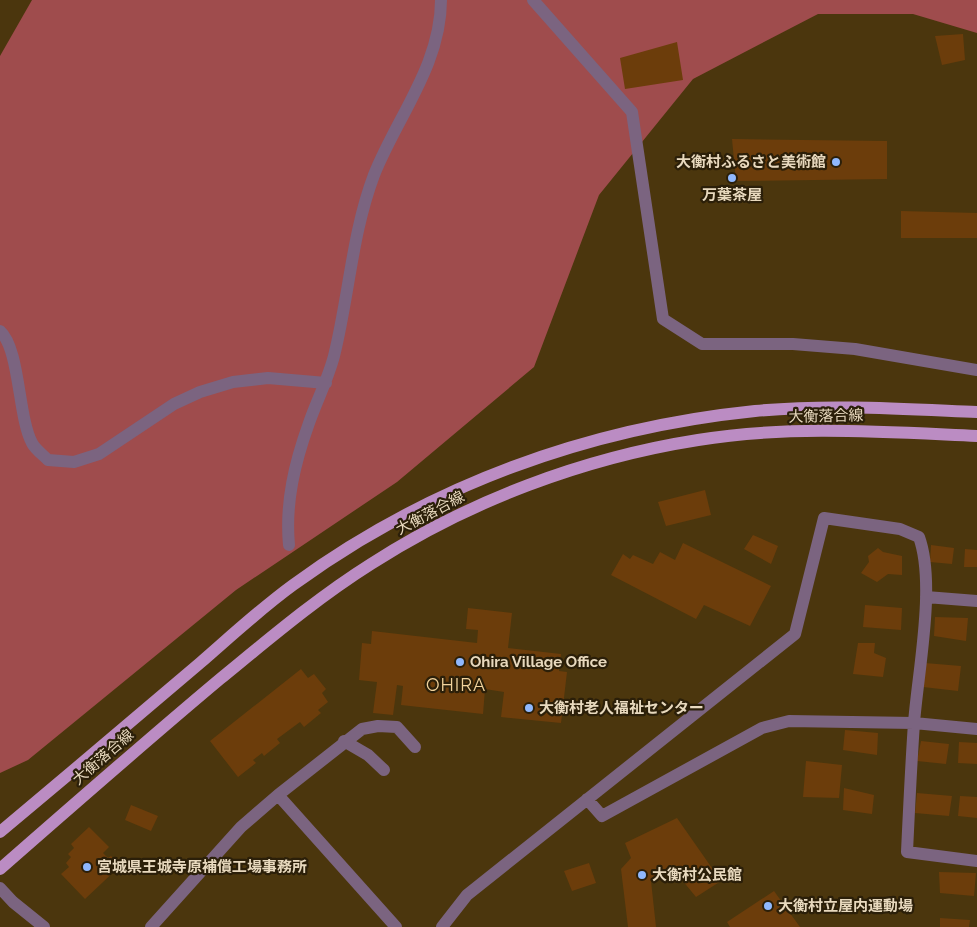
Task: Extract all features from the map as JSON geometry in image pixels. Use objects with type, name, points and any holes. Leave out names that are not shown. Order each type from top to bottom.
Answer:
[{"type":"main road","name":"大衡落合線","points":[[0,832],[293,585],[359,543],[430,502],[482,478],[529,459],[584,442],[697,418],[758,411],[846,408],[977,412]]},
{"type":"main road","name":"大衡落合線","points":[[0,869],[172,719],[293,619],[371,564],[433,528],[482,504],[541,481],[644,450],[700,440],[761,434],[869,432],[977,436]]},
{"type":"street","points":[[289,544],[287,522],[290,487],[309,423],[326,383],[342,325],[350,271],[374,175],[434,48],[441,13],[441,0]]},
{"type":"street","points":[[533,0],[632,112],[663,319],[702,344],[793,344],[856,349],[977,370]]},
{"type":"street","points":[[0,332],[5,336],[12,358],[32,444],[48,460],[74,462],[99,454],[174,404],[200,392],[233,382],[268,378],[326,383]]},
{"type":"street","points":[[442,927],[467,895],[795,634],[824,518],[900,529],[919,537],[925,554],[926,597],[914,724],[907,852],[977,861]]},
{"type":"street","points":[[926,597],[977,601]]},
{"type":"street","points":[[587,799],[602,816],[762,728],[789,721],[914,724],[977,729]]},
{"type":"street","points":[[151,927],[241,827],[278,794],[344,741],[362,729],[378,726],[396,727],[415,746]]},
{"type":"street","points":[[344,741],[368,755],[384,770]]},
{"type":"street","points":[[278,794],[396,927]]},
{"type":"street","points":[[0,888],[13,902],[44,927]]},
{"type":"shaded area","points":[[32,0],[977,0],[977,33],[913,14],[818,14],[693,79],[599,195],[534,367],[397,482],[236,590],[28,760],[0,773],[0,56]]},
{"type":"building","points":[[963,34],[965,60],[942,65],[935,36]]},
{"type":"building","points":[[677,42],[683,80],[625,89],[620,58]]},
{"type":"building","points":[[732,139],[887,141],[887,179],[736,181]]},
{"type":"building","points":[[901,211],[977,213],[977,238],[901,238]]},
{"type":"building","points":[[705,490],[711,515],[666,526],[658,502]]},
{"type":"building","points":[[753,535],[778,546],[771,564],[744,549]]},
{"type":"building","points":[[683,543],[771,586],[750,626],[704,605],[696,619],[611,575],[623,554],[630,559],[633,555],[653,564],[660,552],[675,560]]},
{"type":"building","points":[[931,545],[954,548],[952,564],[930,562]]},
{"type":"building","points":[[878,548],[883,552],[902,556],[902,575],[888,574],[877,582],[861,573],[869,562],[868,556]]},
{"type":"building","points":[[965,549],[977,550],[977,567],[964,567]]},
{"type":"building","points":[[865,605],[902,608],[901,630],[863,627]]},
{"type":"building","name":"Ohira Village Office","points":[[468,608],[512,613],[508,648],[561,654],[559,671],[567,672],[561,723],[501,717],[504,692],[485,689],[483,714],[401,705],[403,686],[397,685],[393,715],[373,713],[377,682],[359,680],[362,643],[371,644],[372,631],[477,643],[478,630],[466,629]]},
{"type":"building","points":[[935,617],[968,618],[966,641],[934,636]]},
{"type":"building","points":[[858,643],[875,643],[874,653],[886,658],[883,677],[853,674]]},
{"type":"building","points":[[925,663],[961,666],[958,691],[923,687]]},
{"type":"building","points":[[301,669],[308,678],[314,674],[326,689],[322,693],[328,702],[318,710],[321,713],[304,727],[300,722],[277,739],[280,743],[264,756],[262,753],[253,760],[256,763],[238,777],[210,741]]},
{"type":"building","points":[[845,730],[878,733],[877,755],[843,750]]},
{"type":"building","points":[[921,741],[949,744],[946,764],[917,761]]},
{"type":"building","points":[[959,742],[977,743],[977,764],[958,763]]},
{"type":"building","points":[[806,761],[842,765],[839,798],[803,797]]},
{"type":"building","points":[[844,788],[874,795],[872,814],[843,810]]},
{"type":"building","points":[[917,793],[952,796],[949,816],[915,813]]},
{"type":"building","points":[[960,796],[977,797],[977,818],[958,816]]},
{"type":"building","points":[[131,805],[158,816],[151,831],[125,820]]},
{"type":"building","name":"大衡村公民館","points":[[677,818],[721,881],[696,897],[673,869],[651,881],[656,927],[628,927],[621,869],[631,858],[625,843]]},
{"type":"building","points":[[89,827],[109,847],[103,853],[108,858],[111,856],[120,866],[85,899],[61,874],[69,867],[66,863],[71,857],[68,854],[74,848],[71,844]]},
{"type":"building","points":[[589,863],[596,883],[572,891],[564,871]]},
{"type":"building","points":[[939,872],[976,873],[974,896],[940,893]]},
{"type":"building","name":"大衡村立屋内運動場","points":[[774,891],[800,927],[730,927],[727,922]]},
{"type":"building","points":[[940,918],[970,920],[969,927],[940,927]]},
{"type":"place","name":"大衡村ふるさと美術館","points":[[836,162]]},
{"type":"place","name":"万葉茶屋","points":[[732,178]]},
{"type":"place","name":"Ohira Village Office","points":[[460,662]]},
{"type":"place","name":"大衡村老人福祉センター","points":[[529,708]]},
{"type":"place","name":"宮城県王城寺原補償工場事務所","points":[[87,867]]},
{"type":"place","name":"大衡村公民館","points":[[642,875]]},
{"type":"place","name":"大衡村立屋内運動場","points":[[768,906]]},
{"type":"district","name":"OHIRA","points":[[456,684]]}]
